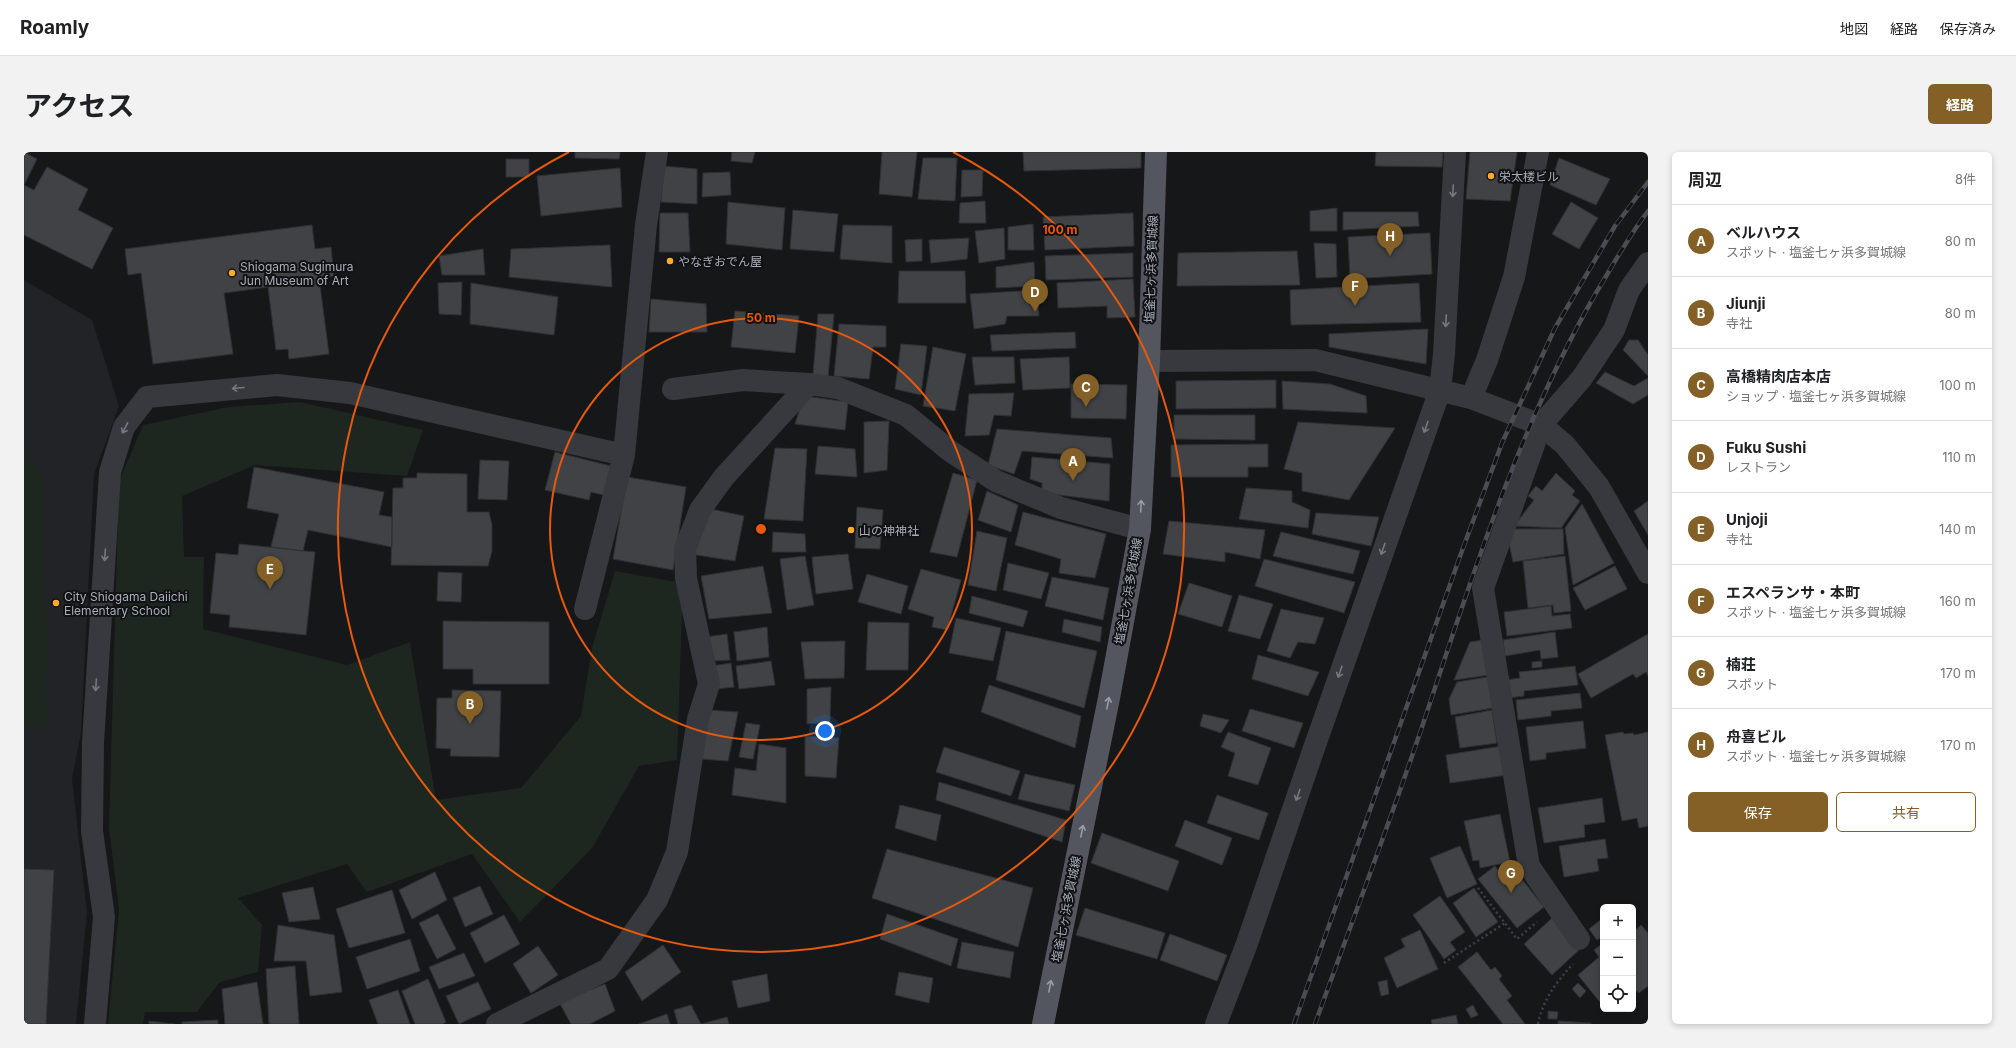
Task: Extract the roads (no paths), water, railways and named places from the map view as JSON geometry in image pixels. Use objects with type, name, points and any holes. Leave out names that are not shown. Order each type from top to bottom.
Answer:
[{"type":"main road","name":"塩釜七ヶ浜多賀城線","points":[[1043,1024],[1109,698],[1140,528],[1149,361],[1156,152]]},
{"type":"street","points":[[585,609],[624,455],[646,225],[657,152]]},
{"type":"street","points":[[1216,1024],[1246,946],[1440,390],[1444,354],[1455,152]]},
{"type":"street","points":[[1471,398],[1487,360],[1514,277],[1538,152]]},
{"type":"street","points":[[1578,949],[1529,866],[1483,588],[1541,425],[1582,378],[1614,330],[1628,290],[1648,263]]},
{"type":"street","points":[[1149,361],[1315,360],[1471,398],[1541,425],[1565,445],[1599,487],[1648,573]]},
{"type":"street","points":[[673,389],[743,380],[809,384],[838,388],[906,414],[950,451],[996,481],[1061,508],[1140,528]]},
{"type":"street","points":[[95,1024],[104,917],[92,830],[93,743],[110,472],[124,427],[147,397],[277,384],[350,393],[624,455]]},
{"type":"street","points":[[497,1024],[608,969],[657,900],[677,852],[698,719],[709,684],[686,578],[685,549],[700,510],[724,477],[809,384]]},
{"type":"railway","points":[[1294,1024],[1463,548],[1502,443],[1555,328],[1615,226],[1648,182]]},
{"type":"railway","points":[[1315,1024],[1397,799],[1479,559],[1520,450],[1568,344],[1596,293],[1648,211]]},
{"type":"place","name":"栄太楼ビル","points":[[1491,176]]},
{"type":"place","name":"舟喜ビル","points":[[1390,256]]},
{"type":"place","name":"やなぎおでん屋","points":[[670,261]]},
{"type":"place","name":"Shiogama Sugimura Jun Museum of Art","points":[[232,273]]},
{"type":"place","name":"エスペランサ・本町","points":[[1355,306]]},
{"type":"place","name":"Fuku Sushi","points":[[1035,312]]},
{"type":"place","name":"高橋精肉店本店","points":[[1086,407]]},
{"type":"place","name":"ベルハウス","points":[[1073,481]]},
{"type":"place","name":"山の神神社","points":[[851,530]]},
{"type":"place","name":"Unjoji","points":[[270,589]]},
{"type":"place","name":"City Shiogama Daiichi Elementary School","points":[[56,603]]},
{"type":"place","name":"Jiunji","points":[[470,724]]},
{"type":"place","name":"楠荘","points":[[1511,893]]}]
